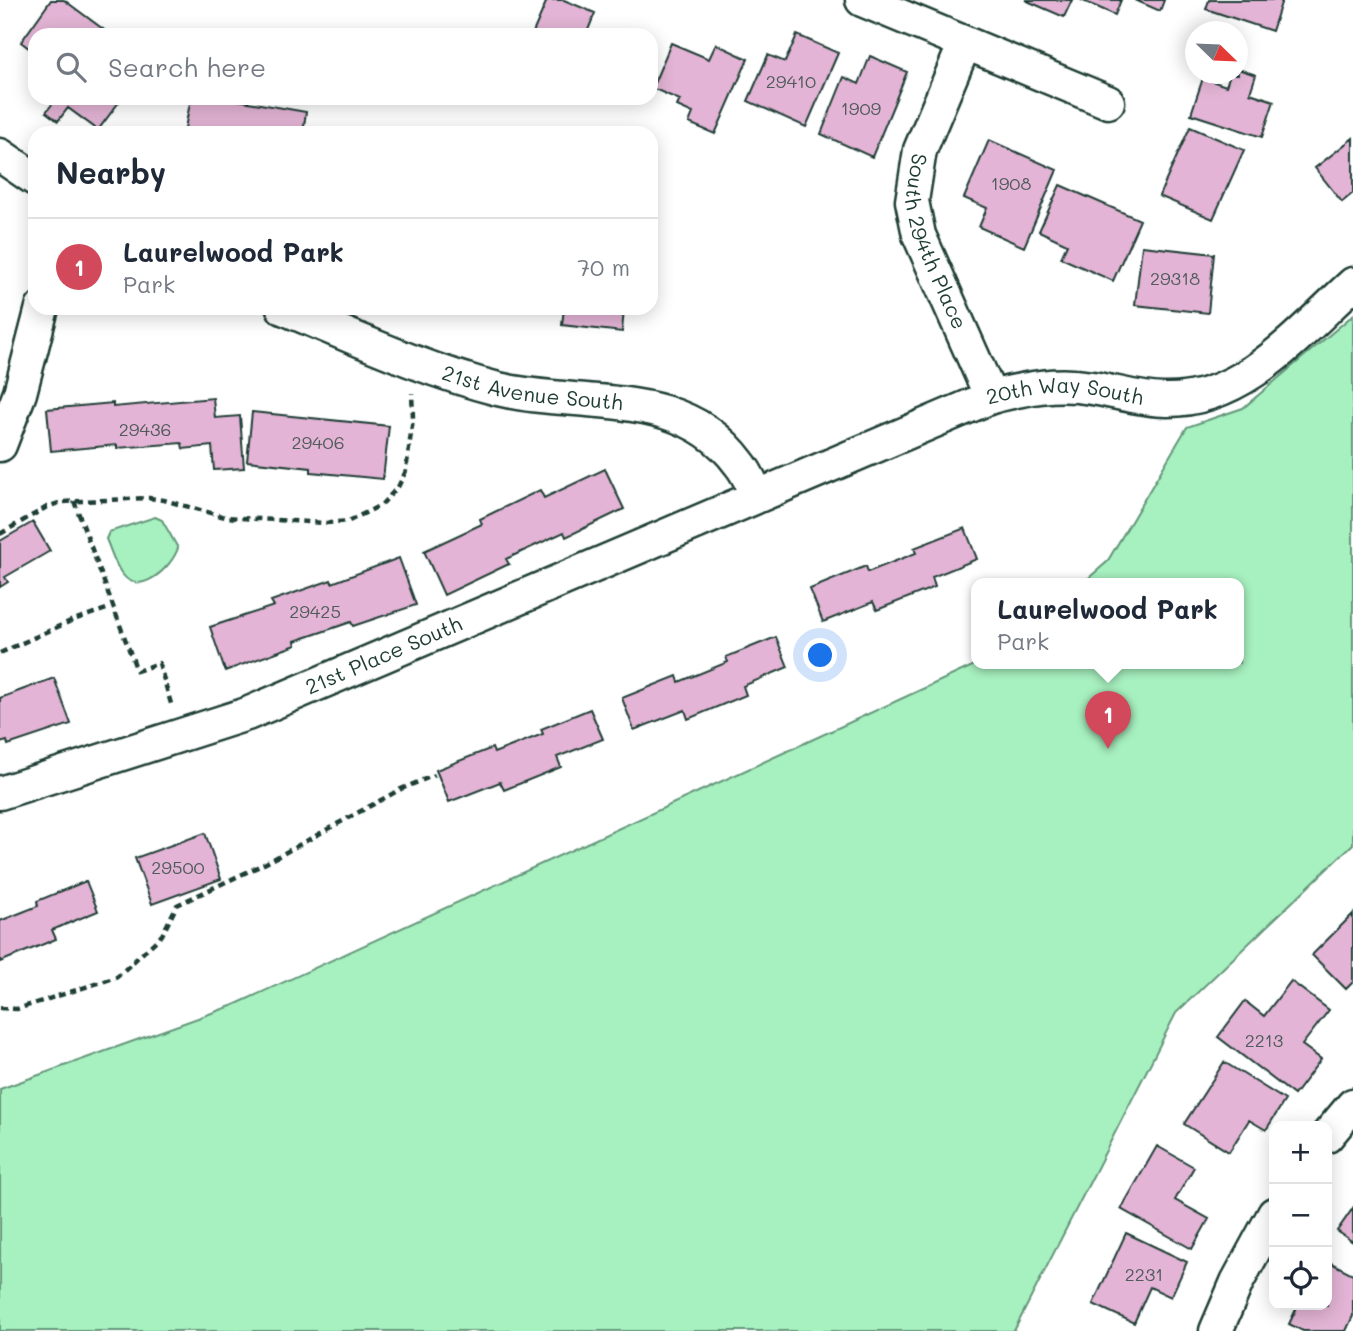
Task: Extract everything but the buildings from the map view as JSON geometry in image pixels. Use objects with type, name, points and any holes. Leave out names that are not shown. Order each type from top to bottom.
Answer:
[{"type":"street","points":[[862,0],[1108,102]]},
{"type":"street","name":"South 294th Place","points":[[965,43],[920,150],[912,201],[919,235],[991,397]]},
{"type":"street","points":[[0,155],[28,174]]},
{"type":"street","name":"20th Way South","points":[[757,495],[991,397],[1027,387],[1056,384],[1090,387],[1166,400],[1192,398],[1216,392],[1233,385],[1276,354],[1353,284]]},
{"type":"street","points":[[0,445],[20,393],[41,315]]},
{"type":"street","name":"21st Avenue South","points":[[300,315],[410,359],[497,388],[538,397],[632,403],[659,409],[688,420],[725,446],[740,463],[757,495]]},
{"type":"street","name":"21st Place South","points":[[0,793],[260,708],[757,495]]},
{"type":"street","points":[[1332,1130],[1353,1105]]},
{"type":"street","points":[[1216,1331],[1237,1282],[1269,1223]]},
{"type":"path","points":[[0,534],[47,507],[74,501],[149,498],[225,517],[326,523],[349,521],[381,505],[398,487],[406,471],[413,418],[411,391]]},
{"type":"path","points":[[74,501],[137,671],[159,663],[180,734]]},
{"type":"path","points":[[0,653],[73,620],[113,607]]},
{"type":"path","points":[[0,1008],[18,1009],[117,977],[162,935],[177,905],[266,863],[401,789],[435,775]]},
{"type":"green space","points":[[1353,315],[1353,844],[1176,1013],[1014,1331],[0,1331],[0,1089],[234,1005],[971,667],[971,669],[1244,669],[1244,578],[1089,578],[1107,562],[1187,427],[1243,408]]},
{"type":"green space","points":[[155,517],[162,520],[178,548],[175,556],[155,577],[138,583],[130,581],[118,567],[106,539],[109,532]]},
{"type":"place","name":"Laurelwood Park","points":[[1108,749]]}]
